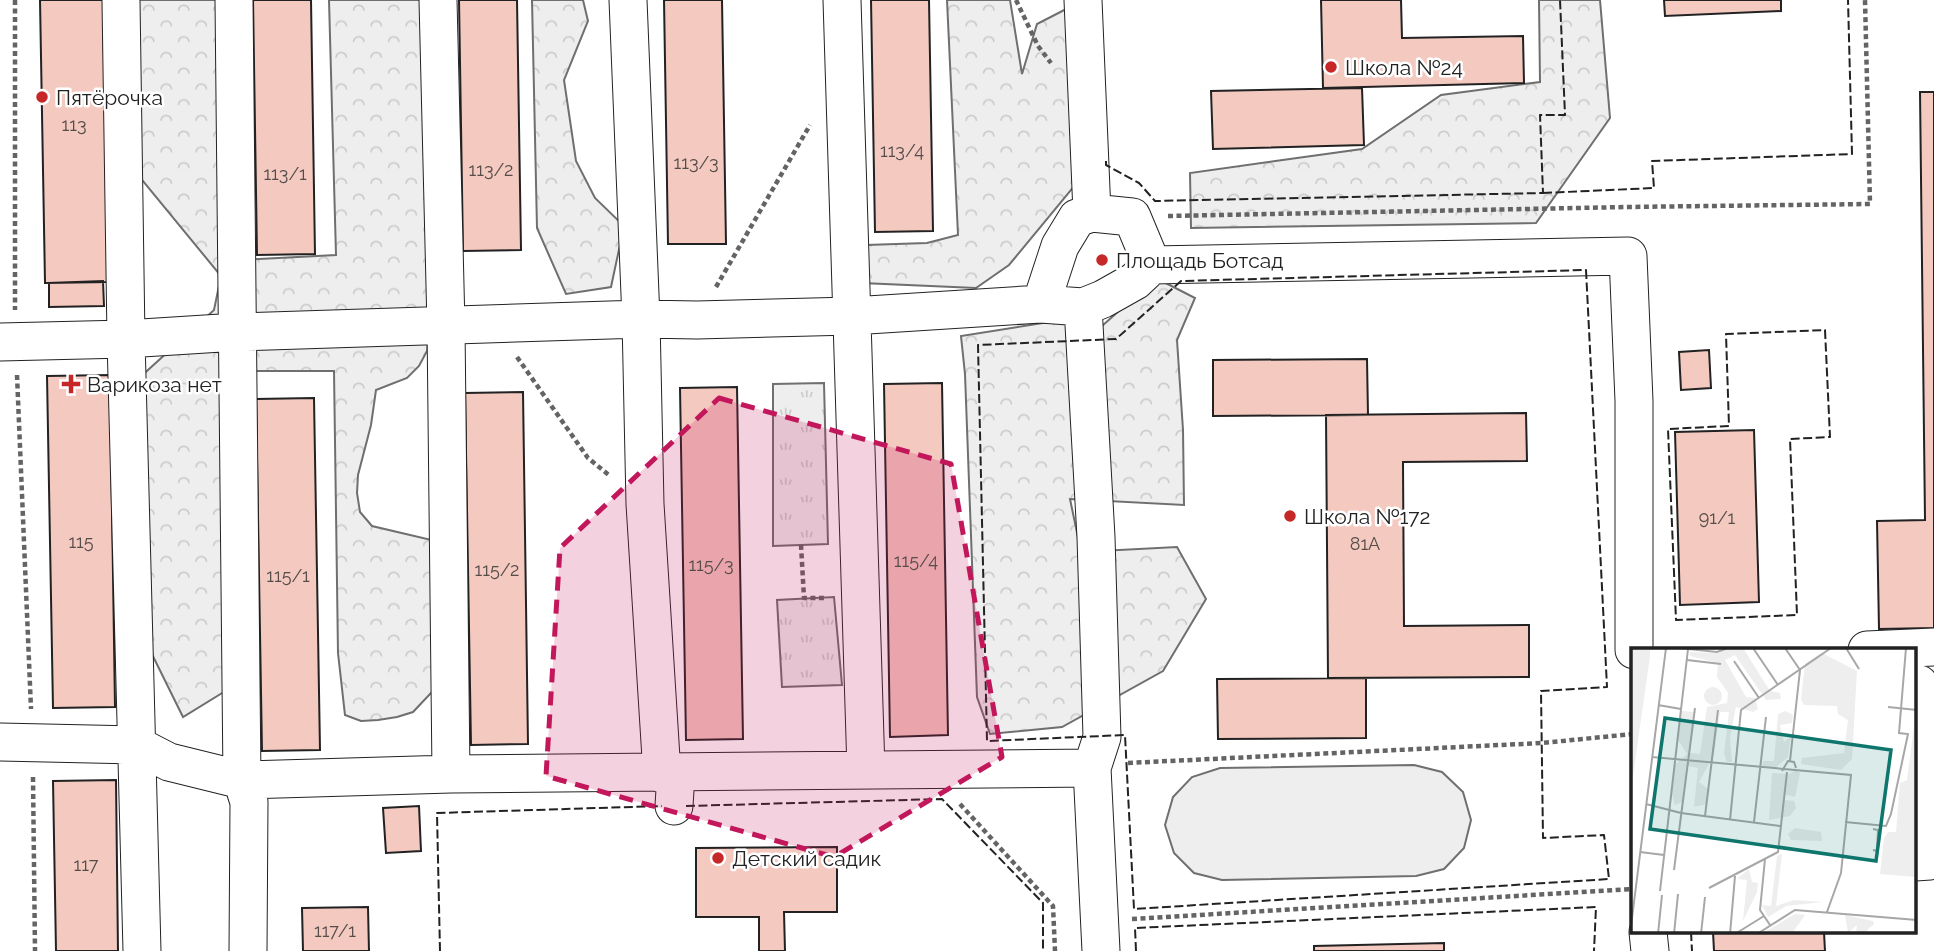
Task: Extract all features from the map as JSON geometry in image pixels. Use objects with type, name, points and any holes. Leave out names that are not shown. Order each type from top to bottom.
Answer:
[{"type":"street","points":[[121,0],[126,339],[142,951]]},
{"type":"street","points":[[234,0],[242,780],[249,802],[248,951]]},
{"type":"street","points":[[438,0],[446,326],[451,774]]},
{"type":"street","points":[[628,0],[641,319],[645,504],[670,784]]},
{"type":"street","points":[[842,0],[866,770]]},
{"type":"street","points":[[1083,0],[1093,213]]},
{"type":"street","points":[[1041,304],[1060,246],[1077,218],[1093,213],[1132,217],[1152,265]]},
{"type":"street","points":[[8,342],[641,319],[852,316],[1041,304],[1083,307],[1135,281],[1152,265],[1628,256],[1634,401],[1634,648]]},
{"type":"street","points":[[1083,307],[1096,537],[1102,737],[1092,768],[1100,936]]},
{"type":"street","points":[[1912,648],[1934,647]]},
{"type":"street","points":[[1916,684],[1919,684],[1930,861],[1916,862]]},
{"type":"street","points":[[16,743],[136,745],[169,762],[242,780],[451,774],[670,784],[866,770],[1092,768]]},
{"type":"path","points":[[15,0],[8,342],[16,743],[35,951]]},
{"type":"path","points":[[1132,217],[1627,206],[1870,204],[1865,0]]},
{"type":"path","points":[[697,320],[816,115]]},
{"type":"path","points":[[494,324],[588,458],[645,504]]},
{"type":"path","points":[[801,545],[804,598],[859,598]]},
{"type":"path","points":[[1092,768],[1125,763],[1542,743],[1631,734]]},
{"type":"path","points":[[1100,936],[1631,889]]},
{"type":"highlighted area","points":[[719,398],[951,464],[1002,757],[834,857],[546,776],[560,548]]},
{"type":"green space","points":[[128,0],[234,0],[239,260],[336,255],[329,0],[451,0],[427,351],[419,366],[407,378],[376,390],[371,425],[358,475],[357,493],[360,512],[372,526],[440,542],[449,674],[413,712],[397,717],[361,721],[345,715],[338,653],[334,371],[237,371],[240,682],[183,717],[141,632],[137,380],[214,310],[221,276],[133,169]]},
{"type":"green space","points":[[532,0],[583,0],[588,21],[564,80],[576,161],[595,198],[624,226],[611,287],[566,294],[537,228]]},
{"type":"green space","points":[[947,0],[1010,0],[1022,74],[1037,24],[1074,5],[1076,184],[1009,265],[976,288],[862,283],[866,245],[927,243],[958,235]]},
{"type":"green space","points":[[1539,0],[1600,0],[1610,118],[1536,223],[1191,228],[1190,173],[1362,149],[1441,95],[1540,82]]},
{"type":"green space","points":[[1156,278],[1195,298],[1177,340],[1183,430],[1184,505],[1070,499],[1081,552],[1177,547],[1206,599],[1163,671],[1062,727],[990,734],[977,697],[965,374],[961,336],[1049,322],[1102,326]]},
{"type":"green space","points":[[824,383],[828,544],[773,546],[773,384]]},
{"type":"green space","points":[[834,597],[842,685],[782,687],[777,600]]},
{"type":"green space","points":[[1414,765],[1442,772],[1463,792],[1471,820],[1464,848],[1444,869],[1416,876],[1222,880],[1194,873],[1174,853],[1165,825],[1173,797],[1192,777],[1220,768]]},
{"type":"building","points":[[40,0],[103,0],[108,282],[45,283]]},
{"type":"building","points":[[253,0],[311,0],[315,254],[257,255]]},
{"type":"building","points":[[459,0],[517,0],[521,250],[463,251]]},
{"type":"building","points":[[664,0],[722,0],[726,244],[668,244]]},
{"type":"building","points":[[871,0],[929,0],[933,231],[875,232]]},
{"type":"building","points":[[1321,0],[1401,0],[1402,38],[1523,36],[1524,83],[1323,88]]},
{"type":"building","points":[[1664,0],[1781,0],[1781,11],[1665,16]]},
{"type":"building","points":[[1362,88],[1364,145],[1213,149],[1211,91]]},
{"type":"building","points":[[1920,92],[1934,92],[1934,628],[1879,629],[1877,521],[1925,520]]},
{"type":"building","points":[[103,281],[104,306],[49,307],[49,283]]},
{"type":"building","points":[[1709,350],[1711,388],[1681,390],[1679,352]]},
{"type":"building","points":[[1367,359],[1368,415],[1213,416],[1213,360]]},
{"type":"building","points":[[110,375],[115,707],[53,708],[47,376]]},
{"type":"building","points":[[942,383],[948,735],[890,737],[884,384]]},
{"type":"building","points":[[737,387],[743,739],[686,740],[680,388]]},
{"type":"building","points":[[523,392],[528,744],[471,745],[465,393]]},
{"type":"building","points":[[314,398],[320,750],[262,751],[256,399]]},
{"type":"building","points":[[1526,413],[1527,461],[1403,462],[1404,626],[1529,625],[1529,677],[1328,678],[1326,415]]},
{"type":"building","points":[[1754,430],[1759,602],[1680,605],[1675,432]]},
{"type":"building","points":[[1366,678],[1366,738],[1218,739],[1217,679]]},
{"type":"building","points":[[116,780],[118,951],[56,951],[53,781]]},
{"type":"building","points":[[419,806],[421,851],[386,853],[383,808]]},
{"type":"building","points":[[837,847],[837,912],[784,912],[785,951],[759,951],[759,917],[696,917],[696,848]]},
{"type":"building","points":[[368,907],[369,951],[303,951],[302,908]]},
{"type":"building","points":[[1713,934],[1824,934],[1825,951],[1714,951]]},
{"type":"building","points":[[1444,943],[1444,951],[1314,951],[1314,946]]},
{"type":"fence","points":[[1106,161],[1106,165],[1139,183],[1155,201],[1543,193],[1540,115],[1565,115],[1560,0]]},
{"type":"fence","points":[[1543,193],[1654,188],[1652,161],[1852,154],[1848,0]]},
{"type":"fence","points":[[1586,270],[1607,687],[1541,691],[1543,838],[1604,835],[1609,879],[1134,909],[1125,735],[987,741],[978,345],[1116,339],[1181,281],[1586,270]]},
{"type":"fence","points":[[1825,330],[1830,437],[1790,439],[1797,615],[1676,620],[1668,429],[1729,426],[1726,334],[1825,330]]},
{"type":"fence","points":[[686,806],[942,799],[1043,903],[1043,951]]},
{"type":"fence","points":[[440,951],[437,813],[662,806]]},
{"type":"fence","points":[[1136,951],[1135,928],[1596,907],[1594,951]]},
{"type":"fence","points":[[1691,934],[1692,951]]},
{"type":"place","name":"Школа №24","points":[[1331,67]]},
{"type":"place","name":"Пятёрочка","points":[[42,97]]},
{"type":"place","name":"Площадь Ботсад","points":[[1102,260]]},
{"type":"place","name":"Варикоза нет","points":[[71,384]]},
{"type":"place","name":"Школа №172","points":[[1290,516]]},
{"type":"place","name":"Детский садик","points":[[718,858]]}]
